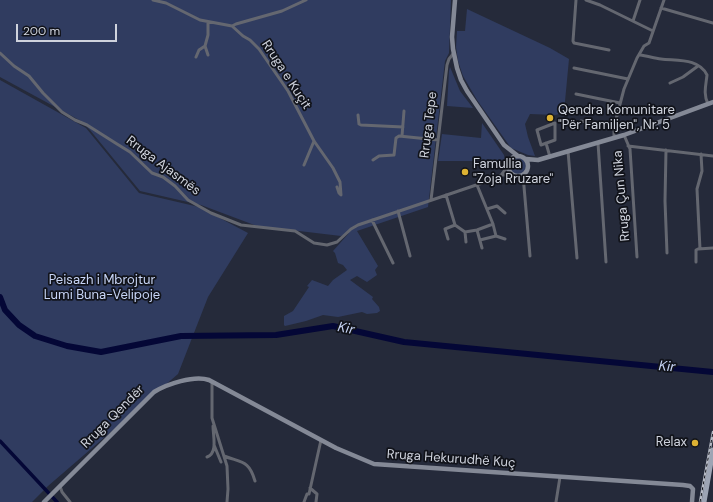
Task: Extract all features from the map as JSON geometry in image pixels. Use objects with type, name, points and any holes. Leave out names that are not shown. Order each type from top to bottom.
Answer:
[{"type":"main road","points":[[704,502],[713,450]]},
{"type":"street","points":[[153,0],[166,3],[196,19],[232,26],[282,11],[306,0]]},
{"type":"street","name":"Rruga Tepe","points":[[455,0],[452,36],[453,54],[456,68],[467,91],[506,148],[518,156]]},
{"type":"street","points":[[576,0],[574,43],[609,50]]},
{"type":"street","points":[[586,0],[594,1],[653,31]]},
{"type":"street","points":[[633,21],[640,0]]},
{"type":"street","points":[[614,138],[614,127],[628,79],[644,46],[649,43],[664,0]]},
{"type":"street","points":[[661,8],[713,23]]},
{"type":"street","points":[[208,22],[208,35],[205,46],[208,55]]},
{"type":"street","name":"Rruga e Kuçit","points":[[232,26],[250,40],[264,56],[292,99],[314,141],[333,168],[340,182],[341,195],[337,187]]},
{"type":"street","points":[[196,57],[199,50],[205,46]]},
{"type":"street","name":"Rruga Ajasmës","points":[[0,53],[14,66],[29,76],[62,112],[87,125],[126,150],[152,173],[163,177],[175,186],[188,200],[207,210],[241,225],[295,231],[319,244],[327,245],[337,242],[354,227],[372,220]]},
{"type":"street","name":"Rruga Tepe","points":[[432,200],[447,65],[453,54]]},
{"type":"street","points":[[501,175],[510,159],[518,156],[522,156],[526,159],[538,160],[550,157],[624,135],[710,104],[705,95],[707,75],[702,67],[685,61],[640,55]]},
{"type":"street","points":[[670,83],[684,77],[698,66]]},
{"type":"street","points":[[574,68],[628,79]]},
{"type":"street","points":[[576,94],[620,103]]},
{"type":"street","points":[[402,136],[404,111]]},
{"type":"street","points":[[358,115],[358,122],[361,125],[403,127]]},
{"type":"street","points":[[581,121],[614,127]]},
{"type":"street","points":[[556,123],[555,140],[546,143],[541,145],[537,130],[556,123]]},
{"type":"street","name":"Rruga Çun Nika","points":[[624,135],[630,149],[637,257]]},
{"type":"street","points":[[373,160],[379,156],[394,155],[396,138],[399,136],[438,140]]},
{"type":"street","points":[[304,165],[314,141]]},
{"type":"street","points":[[598,142],[606,262]]},
{"type":"street","points":[[546,143],[550,157]]},
{"type":"street","points":[[628,146],[713,156]]},
{"type":"street","name":"Rruga Tepe","points":[[506,148],[508,164]]},
{"type":"street","points":[[666,150],[665,201],[667,253]]},
{"type":"street","points":[[568,151],[577,258]]},
{"type":"street","points":[[700,249],[697,188],[702,171],[701,154]]},
{"type":"street","points":[[526,159],[528,168]]},
{"type":"street","points":[[393,263],[372,220],[477,185],[501,175],[523,175],[527,172],[528,168],[538,160]]},
{"type":"street","points":[[508,164],[510,172],[513,175]]},
{"type":"street","points":[[523,175],[530,256]]},
{"type":"street","points":[[477,185],[493,224],[496,236]]},
{"type":"street","points":[[446,195],[455,225],[465,232],[477,230],[493,224]]},
{"type":"street","points":[[487,209],[497,206],[505,213]]},
{"type":"street","points":[[398,211],[410,256]]},
{"type":"street","points":[[448,239],[445,230],[455,225]]},
{"type":"street","points":[[477,230],[482,248]]},
{"type":"street","points":[[465,232],[466,242]]},
{"type":"street","points":[[480,240],[496,236],[505,239]]},
{"type":"street","points":[[696,262],[696,250],[713,248]]},
{"type":"street","name":"Rruga Qendër","points":[[45,501],[154,392],[175,383],[190,379],[203,379],[212,383]]},
{"type":"street","points":[[212,383],[211,396],[214,445],[221,462]]},
{"type":"street","name":"Rruga Hekurudhë Kuç","points":[[212,383],[321,440],[364,461],[378,465],[687,485],[694,490],[692,502]]},
{"type":"street","points":[[212,422],[227,466],[227,502]]},
{"type":"street","points":[[304,502],[307,494],[309,494],[321,440]]},
{"type":"street","points":[[207,457],[211,454],[214,445]]},
{"type":"street","points":[[224,456],[245,462],[252,472],[255,481]]},
{"type":"street","points":[[556,502],[560,477]]},
{"type":"street","points":[[60,486],[70,502]]},
{"type":"street","points":[[310,488],[317,494],[316,502]]},
{"type":"green space","points":[[0,0],[451,0],[449,53],[445,61],[428,207],[357,231],[378,266],[375,270],[377,275],[367,282],[357,276],[350,280],[373,297],[372,299],[379,307],[380,311],[377,313],[367,314],[362,312],[338,317],[323,315],[285,326],[284,316],[293,311],[312,280],[328,286],[333,280],[347,270],[343,265],[338,263],[333,251],[349,233],[341,236],[257,226],[201,205],[140,191],[81,121],[0,77]]},
{"type":"green space","points":[[467,9],[550,48],[569,59],[564,112],[556,115],[530,114],[525,124],[535,156],[528,155],[511,148],[477,100],[463,76],[458,61],[456,47],[457,31],[465,31]]},
{"type":"green space","points":[[450,67],[460,91],[473,108],[447,106]]},
{"type":"green space","name":"Peisazh i Mbrojtur Lumi Buna-Velipoje","points":[[0,80],[86,128],[139,193],[199,207],[248,233],[208,297],[178,374],[48,486],[32,502],[0,502]]},
{"type":"green space","points":[[482,123],[504,155],[505,161],[438,161],[442,134],[481,138]]},
{"type":"green space","points":[[518,158],[524,160],[526,166],[524,172],[518,174],[512,172],[510,166],[512,160]]},
{"type":"waterway","name":"Kir","points":[[0,297],[5,310],[19,325],[35,336],[67,346],[101,352],[181,336],[276,335],[333,326],[404,342],[713,372]]},
{"type":"waterway","points":[[0,441],[57,502]]},
{"type":"railway","points":[[700,502],[713,432]]},
{"type":"place","name":"Qendra Komunitare \"Për Familjen\", Nr. 5","points":[[550,118]]},
{"type":"place","name":"Famullia \"Zoja Rruzare\"","points":[[465,172]]},
{"type":"place","name":"Relax","points":[[695,443]]}]
